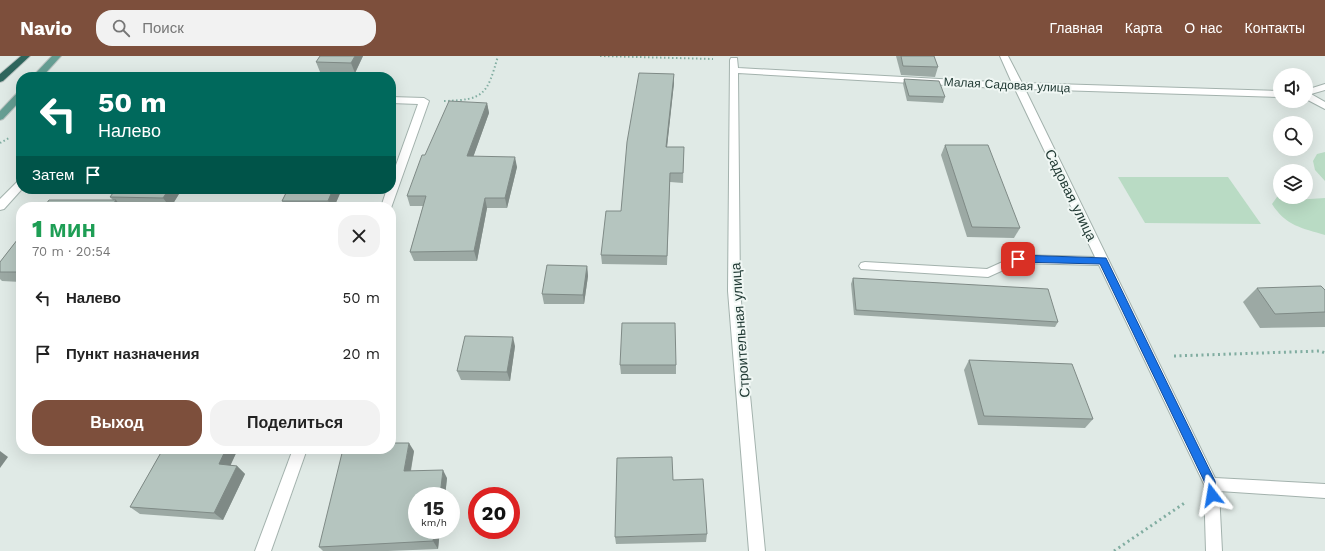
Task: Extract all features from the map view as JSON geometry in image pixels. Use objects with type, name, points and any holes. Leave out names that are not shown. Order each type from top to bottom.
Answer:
[{"type":"highway","points":[[0,79],[26,56]]},
{"type":"main road","points":[[42,72],[57,56]]},
{"type":"main road","points":[[0,116],[16,99]]},
{"type":"street","name":"Садовая улица","points":[[1004,56],[1211,484]]},
{"type":"street","name":"Малая Садовая улица","points":[[734,65],[1018,86],[1273,94]]},
{"type":"street","name":"Строительная улица","points":[[734,65],[734,291],[757,551]]},
{"type":"street","points":[[1313,91],[1325,87]]},
{"type":"street","points":[[1313,98],[1325,106]]},
{"type":"street","points":[[396,100],[424,101],[396,179]]},
{"type":"street","points":[[0,206],[16,189]]},
{"type":"street","points":[[865,266],[988,273],[1018,259],[1103,261]]},
{"type":"street","points":[[263,551],[298,454]]},
{"type":"street","points":[[1214,551],[1211,484],[1325,491]]},
{"type":"path","points":[[424,101],[458,101],[482,96],[489,88],[498,56]]},
{"type":"path","points":[[600,56],[734,65]]},
{"type":"path","points":[[0,143],[9,138]]},
{"type":"path","points":[[1150,357],[1320,351],[1325,353]]},
{"type":"path","points":[[1114,551],[1211,484]]},
{"type":"green space","points":[[1325,152],[1325,181],[1315,170],[1313,161],[1317,154]]},
{"type":"green space","points":[[1118,177],[1228,177],[1261,224],[1145,223]]},
{"type":"green space","points":[[1325,198],[1325,235],[1289,222],[1272,204],[1273,203],[1273,204],[1313,204],[1313,199]]},
{"type":"building","points":[[320,56],[355,56],[351,63],[316,62]]},
{"type":"building","points":[[901,56],[934,56],[938,67],[903,66]]},
{"type":"building","points":[[639,73],[674,74],[666,147],[684,147],[683,173],[670,173],[667,256],[601,255],[606,211],[621,211],[627,142]]},
{"type":"building","points":[[904,79],[939,81],[945,97],[909,96]]},
{"type":"building","points":[[449,101],[487,103],[467,156],[515,157],[505,198],[485,198],[474,251],[410,252],[426,196],[407,196],[422,155],[425,155]]},
{"type":"building","points":[[945,145],[988,145],[1020,228],[972,227]]},
{"type":"building","points":[[112,194],[166,194],[163,198],[110,197]]},
{"type":"building","points":[[286,194],[331,194],[328,201],[282,201]]},
{"type":"building","points":[[49,200],[116,200],[115,202],[48,202]]},
{"type":"building","points":[[16,241],[16,272],[0,272],[0,262]]},
{"type":"building","points":[[547,265],[587,266],[583,295],[542,294]]},
{"type":"building","points":[[853,278],[1048,289],[1058,322],[856,310]]},
{"type":"building","points":[[1321,286],[1325,290],[1325,312],[1275,314],[1257,288]]},
{"type":"building","points":[[622,323],[675,323],[676,365],[620,365]]},
{"type":"building","points":[[465,336],[513,337],[507,372],[457,371]]},
{"type":"building","points":[[969,360],[1072,364],[1093,419],[984,416]]},
{"type":"building","points":[[396,443],[409,443],[404,471],[443,470],[441,487],[408,487],[408,539],[433,539],[433,541],[319,547],[342,454],[396,454]]},
{"type":"building","points":[[160,454],[224,454],[219,464],[237,466],[214,513],[130,507]]},
{"type":"building","points":[[672,457],[673,480],[703,479],[707,534],[615,537],[617,458]]},
{"type":"route","points":[[1018,259],[1103,261],[1211,484],[1212,495]]}]
